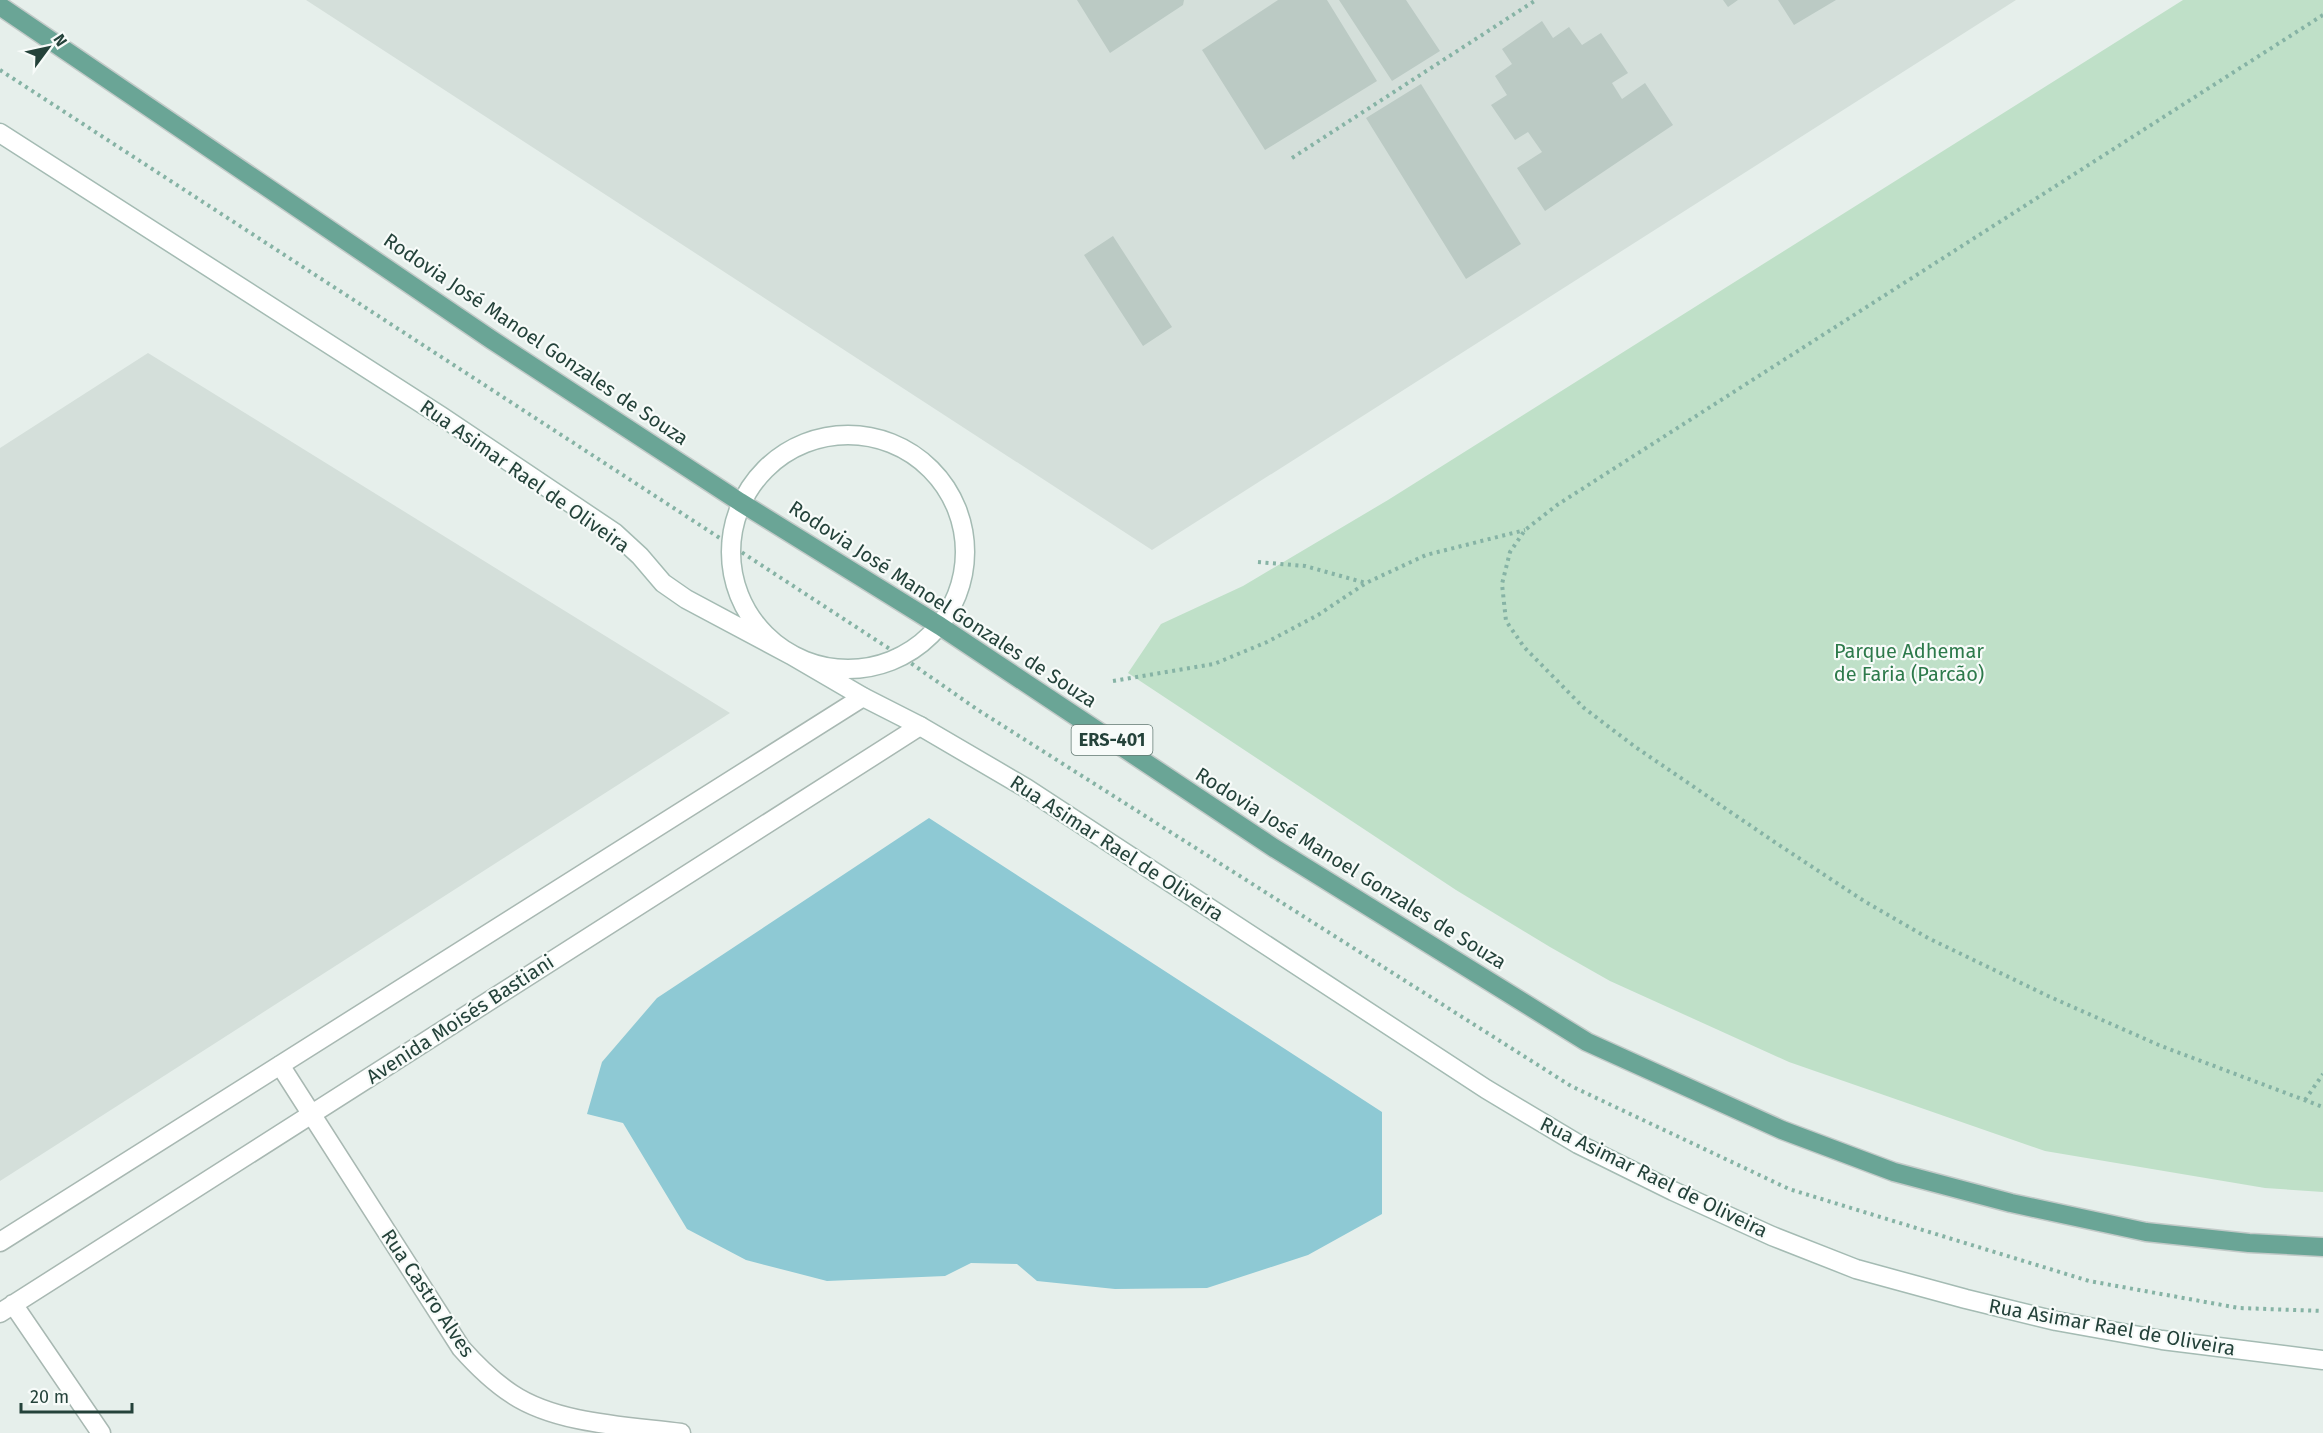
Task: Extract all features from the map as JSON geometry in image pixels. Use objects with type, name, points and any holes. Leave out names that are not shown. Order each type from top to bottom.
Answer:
[{"type":"main road","name":"Rodovia José Manoel Gonzales de Souza","points":[[0,6],[492,340],[740,502],[940,626],[1274,848],[1587,1042],[1782,1130],[1894,1172],[2011,1203],[2146,1232],[2249,1243],[2323,1246]]},
{"type":"street","name":"Rua Asimar Rael de Oliveira","points":[[0,133],[431,410],[605,527],[640,556],[663,583],[686,599],[920,726],[1026,788],[1496,1095],[1578,1144],[1772,1236],[1856,1269],[2056,1321],[2162,1340],[2323,1360]]},
{"type":"street","points":[[845,434],[873,437],[917,456],[944,483],[962,519],[966,558],[958,597],[940,626],[902,657],[868,669],[829,669],[791,655],[763,633],[740,598],[730,561],[729,544],[740,502],[749,488],[774,460],[808,441],[845,434]]},
{"type":"street","points":[[0,1242],[863,697]]},
{"type":"street","name":"Avenida Moisés Bastiani","points":[[7,1308],[920,726]]},
{"type":"street","name":"Rua Castro Alves","points":[[280,1065],[461,1348],[482,1371],[514,1396],[555,1414],[681,1433]]},
{"type":"street","points":[[7,1308],[101,1433]]},
{"type":"path","points":[[1292,158],[1536,0]]},
{"type":"path","points":[[2323,15],[1593,480],[1525,530],[1510,552],[1502,584],[1506,621],[1524,646],[1584,708],[1634,746],[1773,842],[1864,901],[1929,938],[2048,996],[2161,1046],[2323,1107]]},
{"type":"path","points":[[1113,681],[1214,664],[1277,637],[1318,615],[1366,583],[1426,555],[1525,530]]},
{"type":"path","points":[[1258,562],[1305,566],[1366,583]]},
{"type":"path","points":[[2305,1101],[2323,1074]]},
{"type":"shaded area","points":[[306,0],[2016,0],[1152,550]]},
{"type":"shaded area","points":[[148,353],[730,713],[0,1181],[0,448]]},
{"type":"green space","name":"Parque Adhemar de Faria (Parcão)","points":[[2183,0],[2323,0],[2323,1192],[2265,1188],[2045,1151],[1789,1062],[1610,981],[1550,947],[1456,890],[1128,673],[1161,624],[1243,586],[1388,500]]},
{"type":"water","points":[[929,818],[1382,1112],[1382,1214],[1308,1255],[1207,1288],[1115,1289],[1037,1281],[1017,1264],[971,1263],[945,1276],[827,1281],[746,1260],[687,1229],[623,1123],[587,1114],[602,1062],[657,998]]},
{"type":"building","points":[[1077,0],[1184,0],[1183,5],[1110,53]]},
{"type":"building","points":[[1278,0],[1327,0],[1377,81],[1265,150],[1202,50]]},
{"type":"building","points":[[1339,0],[1406,0],[1440,51],[1392,81]]},
{"type":"building","points":[[1723,0],[1738,0],[1728,7]]},
{"type":"building","points":[[1778,0],[1836,0],[1794,25]]},
{"type":"building","points":[[1542,21],[1553,38],[1569,27],[1582,45],[1601,33],[1628,73],[1612,83],[1622,99],[1645,83],[1673,125],[1545,211],[1517,168],[1542,152],[1528,132],[1515,140],[1491,105],[1507,95],[1495,76],[1512,64],[1502,49]]},
{"type":"building","points":[[1421,84],[1521,244],[1466,279],[1366,118]]},
{"type":"building","points":[[1113,236],[1172,327],[1143,346],[1084,255]]}]
